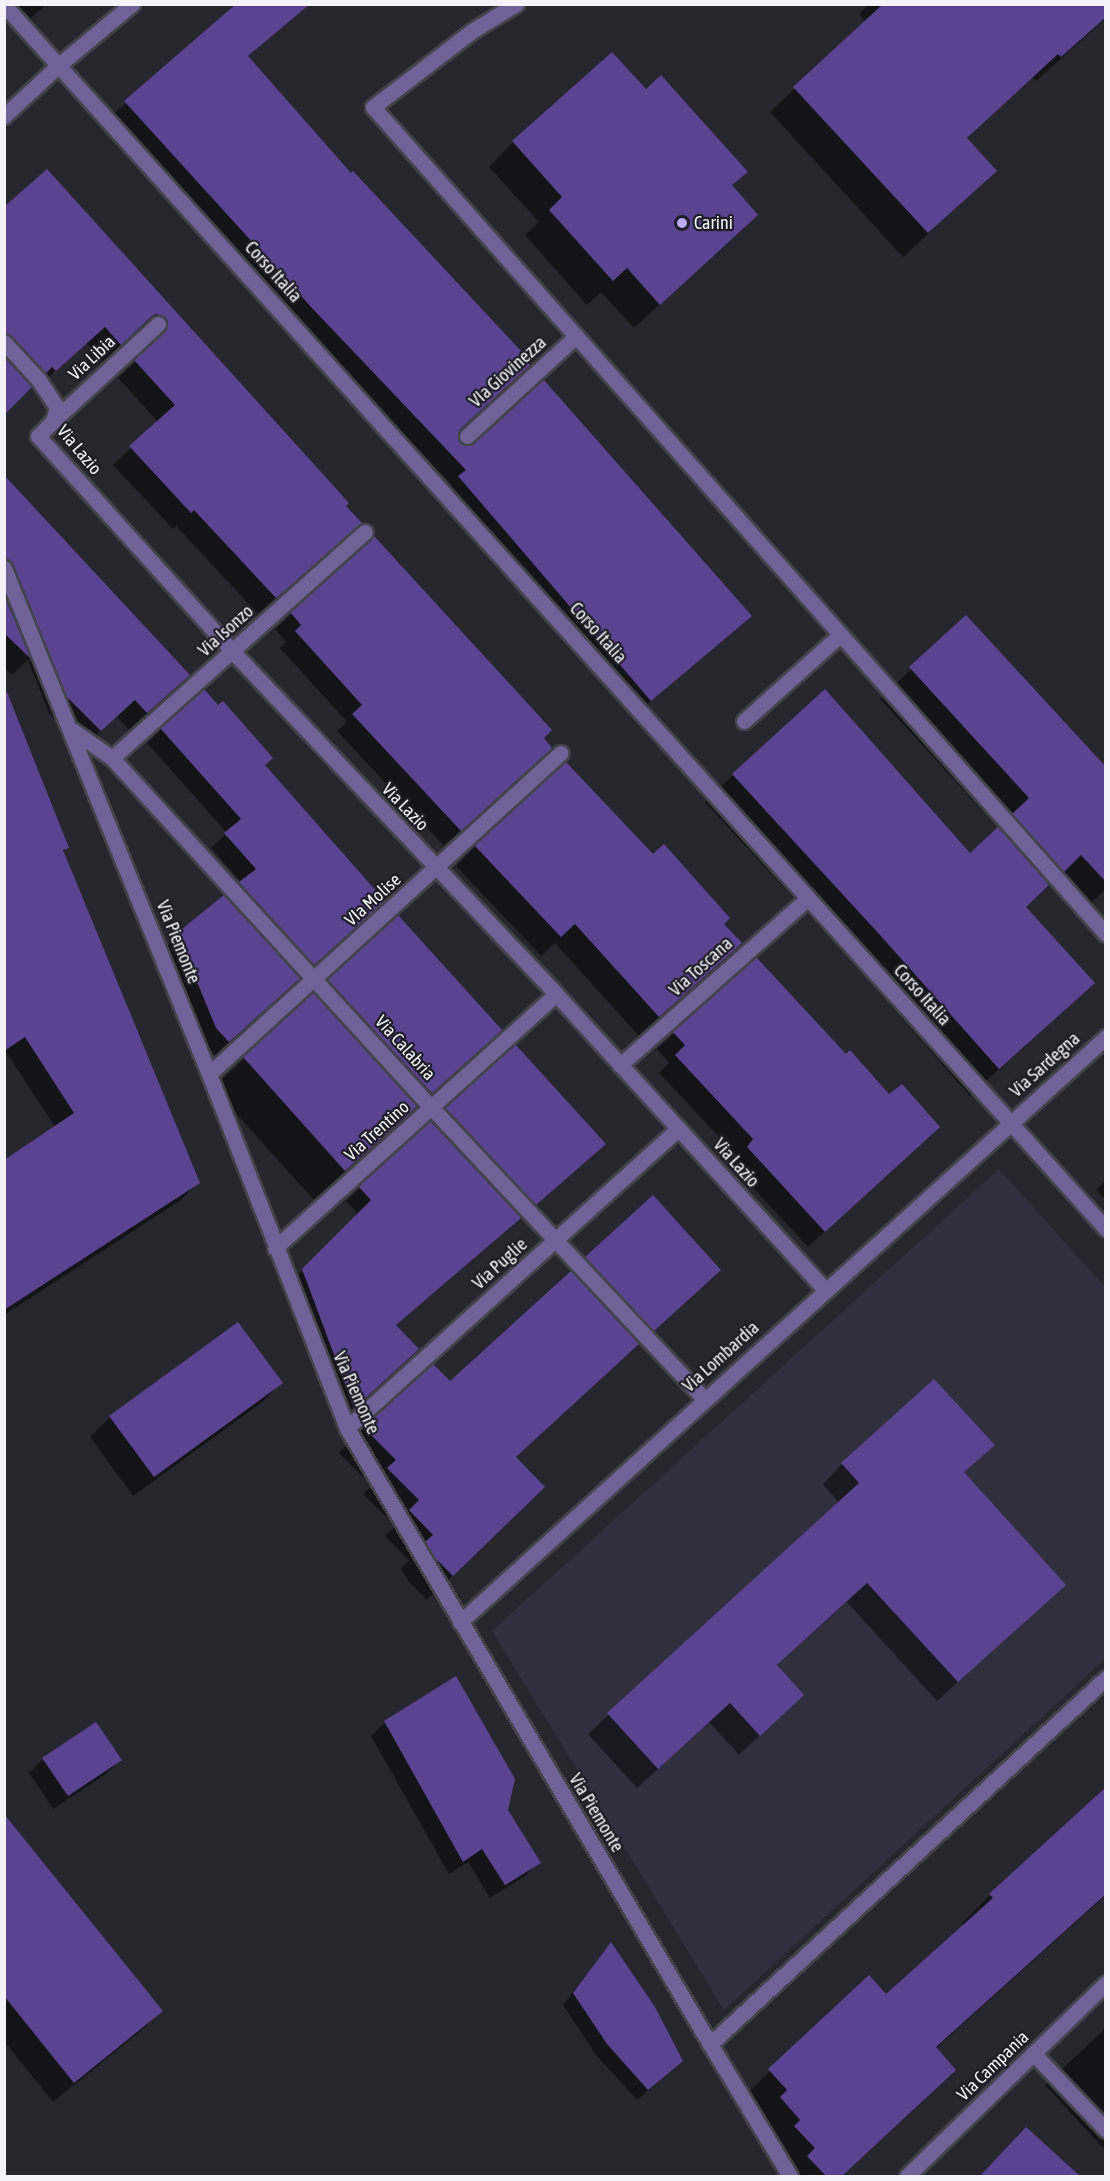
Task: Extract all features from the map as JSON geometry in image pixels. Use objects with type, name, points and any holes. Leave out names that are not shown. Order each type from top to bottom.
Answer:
[{"type":"street","points":[[4,116],[60,64],[132,4]]},
{"type":"street","points":[[516,4],[472,31],[373,107],[1106,934]]},
{"type":"street","name":"Corso Italia","points":[[4,5],[60,64],[1106,1229]]},
{"type":"street","name":"Via Libia","points":[[53,421],[158,324]]},
{"type":"street","name":"VIa Giovinezza","points":[[466,436],[576,336]]},
{"type":"street","name":"Via Lazio","points":[[4,342],[38,379],[57,406],[53,421],[38,436],[232,652],[556,994],[825,1290]]},
{"type":"street","name":"Via Isonzo","points":[[112,758],[364,532]]},
{"type":"street","name":"Via Piemonte","points":[[4,568],[72,730],[347,1428],[790,2176]]},
{"type":"street","points":[[744,721],[840,635]]},
{"type":"street","name":"Via Calabria","points":[[72,730],[112,758],[432,1108],[704,1399]]},
{"type":"street","name":"VIa Molise","points":[[209,1074],[316,979],[561,753]]},
{"type":"street","name":"Via Toscana","points":[[620,1065],[808,898]]},
{"type":"street","name":"Via Trentino","points":[[275,1248],[556,994]]},
{"type":"street","name":"Via Sardegna","points":[[1010,1122],[1106,1037]]},
{"type":"street","name":"Via Lombardia","points":[[460,1622],[1010,1122]]},
{"type":"street","name":"Via Puglie","points":[[347,1428],[679,1128]]},
{"type":"street","points":[[710,2044],[1106,1678]]},
{"type":"street","name":"Via Campania","points":[[907,2176],[1106,1983]]},
{"type":"street","points":[[1033,2053],[1106,2130]]},
{"type":"shaded area","points":[[999,1169],[1105,1287],[1105,1659],[724,2010],[492,1631]]},
{"type":"building","points":[[236,4],[310,4],[248,56],[351,173],[353,171],[521,351],[519,353],[530,365],[460,429],[459,442],[465,445],[474,443],[543,379],[752,616],[651,701],[458,476],[466,470],[312,308],[124,101]]},
{"type":"building","points":[[883,4],[1106,4],[1106,17],[1061,57],[1058,54],[967,138],[997,171],[928,233],[793,87]]},
{"type":"building","points":[[612,52],[646,89],[661,75],[748,172],[732,185],[758,215],[660,305],[627,268],[613,281],[549,210],[562,197],[512,141]]},
{"type":"building","points":[[47,169],[349,503],[346,506],[362,523],[276,598],[194,510],[191,513],[129,446],[175,405],[134,360],[165,331],[168,322],[165,317],[156,314],[152,316],[121,345],[105,327],[56,371],[52,367],[46,373],[11,335],[4,333],[4,207]]},
{"type":"building","points":[[4,357],[32,387],[4,415]]},
{"type":"building","points":[[4,475],[190,675],[147,713],[135,700],[101,731],[66,696],[13,564],[4,558]]},
{"type":"building","points":[[374,536],[552,730],[544,738],[552,748],[461,831],[352,714],[362,705],[295,631],[301,625],[290,612]]},
{"type":"building","points":[[4,595],[31,659],[4,633]]},
{"type":"building","points":[[966,615],[1106,767],[1106,882],[1081,855],[1064,872],[1012,814],[1029,798],[909,667]]},
{"type":"building","points":[[204,689],[218,705],[223,701],[273,758],[265,765],[385,901],[314,965],[239,882],[256,869],[224,833],[241,819],[160,728]]},
{"type":"building","points":[[825,689],[970,853],[998,827],[1049,885],[1026,907],[1095,983],[999,1069],[732,774]]},
{"type":"building","points":[[7,692],[69,848],[63,850],[200,1183],[4,1310],[4,1160],[74,1113],[25,1037],[4,1051],[4,693]]},
{"type":"building","points":[[566,762],[653,854],[664,844],[730,918],[724,924],[742,943],[659,1017],[575,924],[561,937],[474,845]]},
{"type":"building","points":[[224,895],[300,978],[229,1042],[216,1028],[177,933]]},
{"type":"building","points":[[398,915],[502,1030],[432,1093],[327,979]]},
{"type":"building","points":[[756,957],[846,1054],[850,1050],[889,1094],[902,1084],[940,1127],[825,1232],[747,1147],[753,1139],[675,1055],[685,1045],[672,1031]]},
{"type":"building","points":[[313,992],[417,1106],[345,1171],[243,1057]]},
{"type":"building","points":[[515,1044],[606,1144],[536,1205],[445,1108]]},
{"type":"building","points":[[430,1121],[521,1218],[396,1325],[419,1349],[354,1408],[302,1269],[371,1200],[358,1186]]},
{"type":"building","points":[[653,1195],[721,1270],[654,1331],[585,1257]]},
{"type":"building","points":[[571,1271],[639,1344],[516,1457],[545,1487],[453,1576],[433,1556],[425,1542],[433,1535],[409,1510],[419,1500],[387,1468],[396,1460],[363,1427],[433,1364],[450,1381]]},
{"type":"building","points":[[238,1322],[283,1383],[154,1477],[109,1416]]},
{"type":"building","points":[[934,1379],[995,1445],[964,1472],[1066,1585],[958,1682],[867,1583],[777,1665],[804,1695],[760,1736],[730,1703],[658,1769],[607,1713],[859,1483],[841,1463]]},
{"type":"building","points":[[456,1676],[515,1779],[508,1810],[541,1863],[505,1885],[482,1849],[463,1862],[384,1721]]},
{"type":"building","points":[[96,1722],[122,1760],[68,1796],[42,1758]]},
{"type":"building","points":[[1106,1787],[1106,1894],[936,2047],[956,2070],[842,2176],[826,2176],[807,2156],[815,2148],[794,2126],[800,2120],[780,2097],[787,2090],[768,2069],[869,1975],[886,1994],[993,1898],[989,1894]]},
{"type":"building","points":[[4,1814],[163,2011],[74,2083],[4,1996]]},
{"type":"building","points":[[611,1942],[655,2007],[683,2061],[648,2090],[607,2044],[573,1993]]},
{"type":"building","points":[[1026,2127],[1080,2176],[980,2176]]},
{"type":"place","name":"Carini","points":[[682,223]]}]
